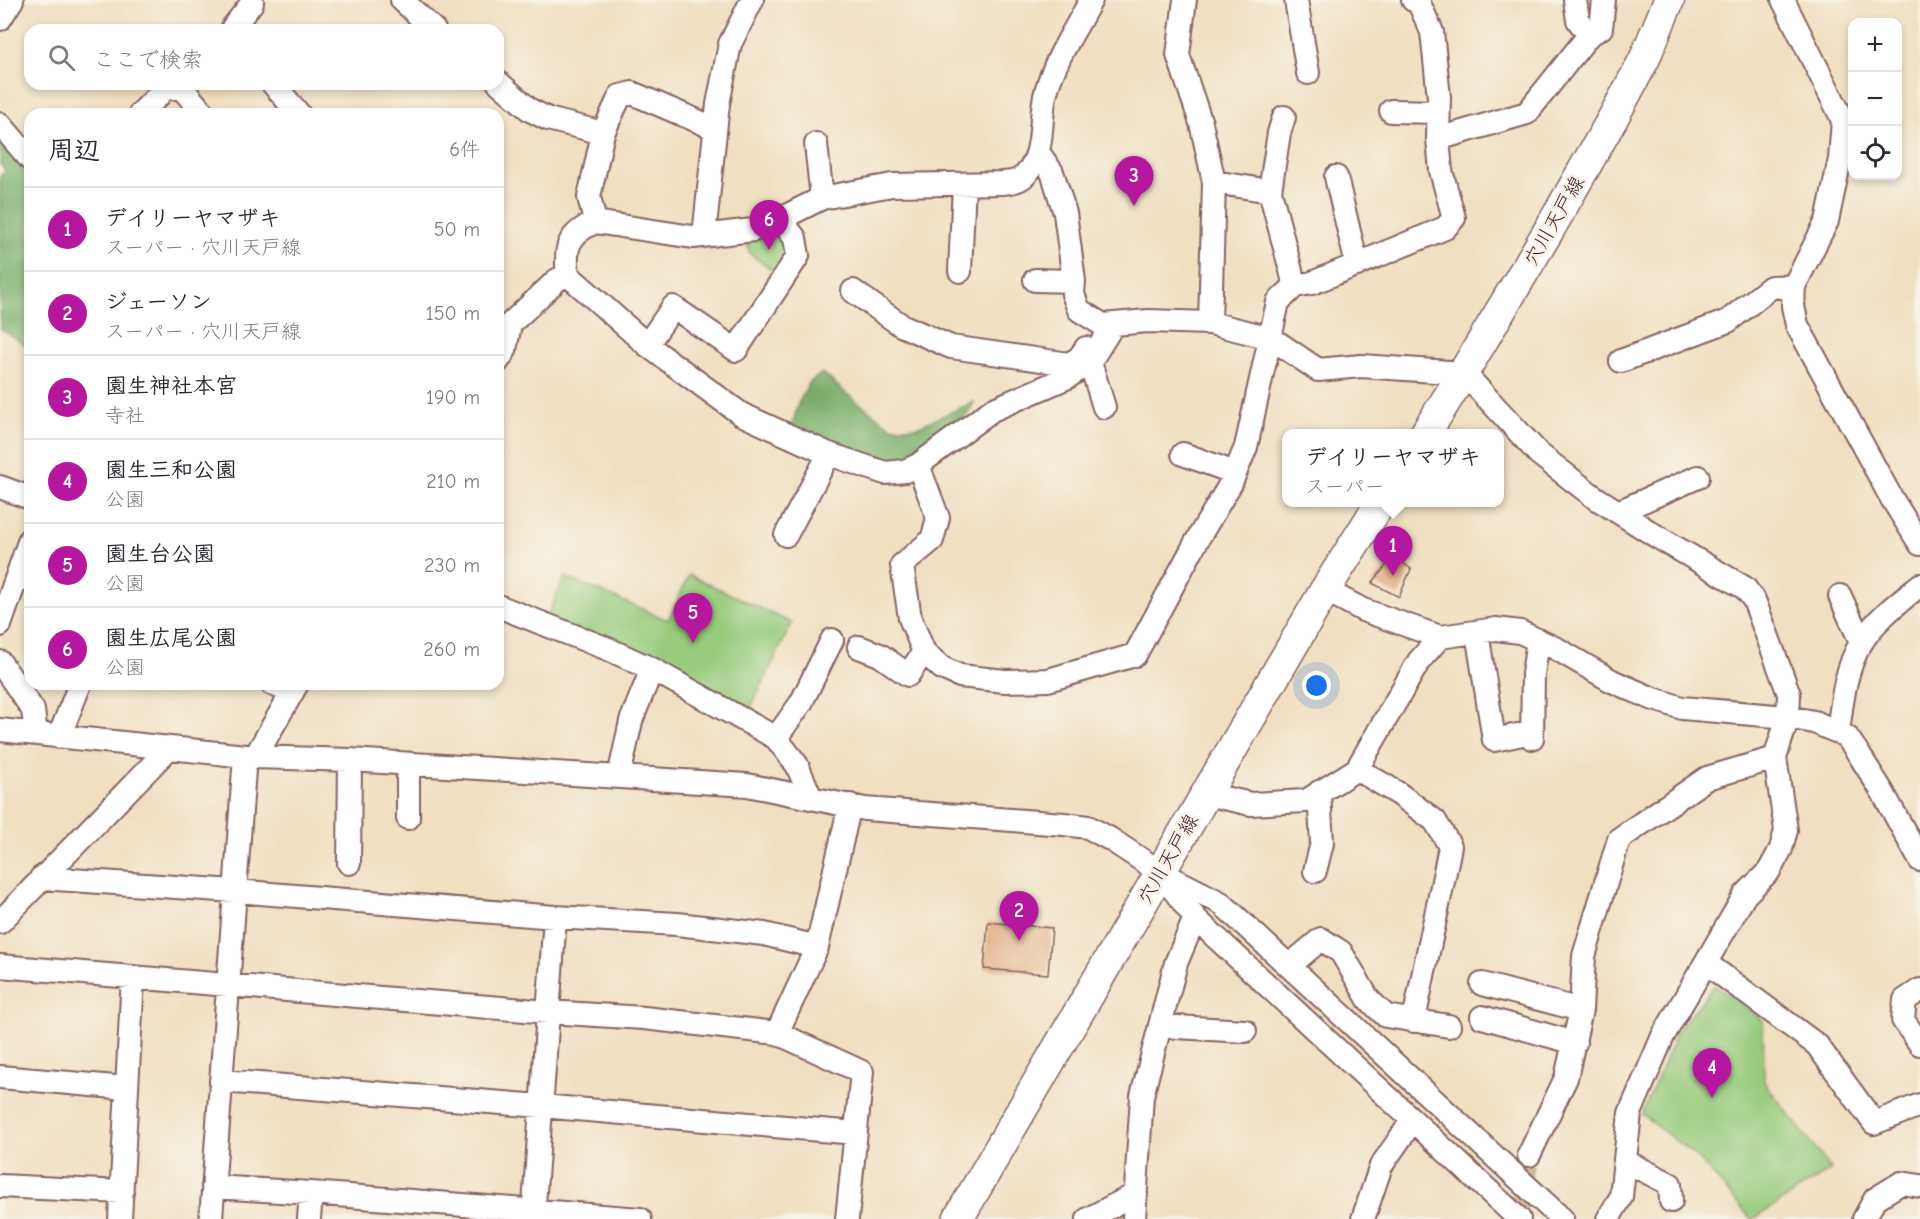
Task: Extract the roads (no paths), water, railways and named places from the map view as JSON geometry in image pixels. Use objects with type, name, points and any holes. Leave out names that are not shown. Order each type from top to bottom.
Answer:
[{"type":"main road","name":"穴川天戸線","points":[[1428,429],[1464,373],[1613,118],[1644,60],[1669,0]]},
{"type":"main road","name":"穴川天戸線","points":[[958,1219],[1325,590],[1378,507]]},
{"type":"street","points":[[0,19],[12,0]]},
{"type":"street","points":[[235,24],[252,0]]},
{"type":"street","points":[[402,0],[428,24]]},
{"type":"street","points":[[704,236],[714,128],[730,44],[752,0]]},
{"type":"street","points":[[1091,0],[1054,66],[1045,95],[1038,152],[1030,169],[1017,182],[892,185],[822,198],[753,230],[704,236],[693,237],[595,222],[580,229],[569,241],[566,264],[568,275],[647,345],[741,414],[829,454],[885,473],[905,471],[918,465],[992,410],[1068,377],[1090,362],[1108,325]]},
{"type":"street","points":[[1185,0],[1178,55],[1201,123],[1214,182],[1210,323]]},
{"type":"street","points":[[1296,0],[1308,74]]},
{"type":"street","points":[[918,465],[938,518],[932,540],[902,564],[910,618],[924,652],[942,668],[960,676],[1005,681],[1048,680],[1135,655],[1235,473],[1246,447],[1278,302],[1295,286],[1312,283],[1445,228],[1454,218],[1441,171],[1438,139],[1439,97],[1432,32],[1417,0]]},
{"type":"street","points":[[1575,0],[1578,20],[1589,35]]},
{"type":"street","points":[[1438,139],[1527,114],[1589,35],[1601,28],[1604,0]]},
{"type":"street","points":[[1783,0],[1843,120],[1840,159],[1827,221],[1794,286],[1793,306],[1797,326],[1892,499],[1920,544]]},
{"type":"street","points":[[504,87],[530,110],[548,119],[603,133]]},
{"type":"street","points":[[146,108],[164,90]]},
{"type":"street","points":[[184,90],[199,108]]},
{"type":"street","points":[[278,90],[294,108]]},
{"type":"street","points":[[595,222],[589,197],[603,133],[620,96],[632,93],[714,128]]},
{"type":"street","points":[[1391,111],[1438,112]]},
{"type":"street","points":[[1284,117],[1279,133],[1270,191],[1295,286]]},
{"type":"street","points":[[0,124],[24,152]]},
{"type":"street","points":[[816,144],[822,198]]},
{"type":"street","points":[[1038,152],[1052,172],[1065,213],[1074,281],[1073,294],[1079,310],[1108,325],[1148,321],[1210,323],[1271,338],[1318,370],[1361,366],[1464,373],[1539,454],[1593,496],[1745,588],[1754,600],[1789,694],[1788,717],[1775,758],[1786,830],[1781,849],[1769,871],[1745,895],[1663,1036],[1630,1113],[1621,1197],[1608,1219]]},
{"type":"street","points":[[1336,177],[1357,265]]},
{"type":"street","points":[[1214,182],[1270,191]]},
{"type":"street","points":[[960,271],[964,184]]},
{"type":"street","points":[[647,345],[673,307],[736,350],[798,256],[795,238],[780,219]]},
{"type":"street","points":[[504,352],[510,324],[557,280],[568,275]]},
{"type":"street","points":[[1035,280],[1074,281]]},
{"type":"street","points":[[1622,361],[1728,321],[1771,287],[1794,286]]},
{"type":"street","points":[[853,291],[901,325],[951,347],[1034,360],[1069,364],[1079,358],[1108,325]]},
{"type":"street","points":[[1090,362],[1104,407]]},
{"type":"street","points":[[786,536],[829,454]]},
{"type":"street","points":[[1183,454],[1235,473]]},
{"type":"street","points":[[1618,512],[1698,477]]},
{"type":"street","points":[[0,487],[24,496]]},
{"type":"street","points":[[0,625],[24,557]]},
{"type":"street","points":[[1838,732],[1842,697],[1850,665],[1861,642],[1894,606],[1920,585]]},
{"type":"street","points":[[1325,590],[1362,610],[1440,637],[1496,629],[1520,632],[1557,649],[1612,681],[1651,698],[1682,708],[1788,717],[1814,722],[1838,732],[1847,737],[1858,753],[1920,860]]},
{"type":"street","points":[[1840,597],[1861,642]]},
{"type":"street","points":[[504,608],[608,649],[652,669],[776,738],[797,765],[811,798]]},
{"type":"street","points":[[1477,632],[1494,740],[1532,735],[1533,674],[1538,641]]},
{"type":"street","points":[[1206,794],[1251,804],[1306,801],[1357,769],[1419,661],[1440,637]]},
{"type":"street","points":[[776,738],[801,703],[832,640]]},
{"type":"street","points":[[859,647],[880,655],[908,675],[924,652]]},
{"type":"street","points":[[0,662],[33,710],[36,734]]},
{"type":"street","points":[[619,777],[631,721],[652,669]]},
{"type":"street","points":[[59,737],[78,690]]},
{"type":"street","points":[[211,1219],[235,891],[250,756],[285,690]]},
{"type":"street","points":[[0,730],[250,756],[350,760],[747,785],[866,809],[1088,827],[1110,838],[1160,872],[1221,903],[1562,1219]]},
{"type":"street","points":[[0,921],[168,749]]},
{"type":"street","points":[[1529,1155],[1566,1078],[1581,1010],[1584,956],[1619,839],[1707,778],[1775,758]]},
{"type":"street","points":[[349,863],[350,760]]},
{"type":"street","points":[[408,764],[408,818]]},
{"type":"street","points":[[1357,769],[1399,794],[1435,821],[1450,846],[1414,1021]]},
{"type":"street","points":[[1316,871],[1322,843],[1319,792]]},
{"type":"street","points":[[777,1033],[817,947],[850,805]]},
{"type":"street","points":[[1160,872],[1195,918],[1519,1219]]},
{"type":"street","points":[[41,878],[555,917],[677,924],[764,934],[817,947]]},
{"type":"street","points":[[533,1215],[555,917]]},
{"type":"street","points":[[1134,1219],[1142,1096],[1176,963],[1195,918]]},
{"type":"street","points":[[1288,966],[1321,939],[1341,952],[1369,1000],[1386,1016],[1449,1026]]},
{"type":"street","points":[[1706,963],[1817,1045],[1874,1123],[1920,1105]]},
{"type":"street","points":[[0,966],[644,1018],[777,1033],[862,1072],[847,1219]]},
{"type":"street","points":[[120,1219],[133,977]]},
{"type":"street","points":[[1482,984],[1581,1010]]},
{"type":"street","points":[[1920,990],[1905,1000],[1903,1020],[1920,1044]]},
{"type":"street","points":[[1482,1017],[1575,1043]]},
{"type":"street","points":[[1160,1026],[1245,1030]]},
{"type":"street","points":[[0,1077],[127,1088]]},
{"type":"street","points":[[221,1081],[856,1133]]},
{"type":"street","points":[[1363,1219],[1381,1166],[1412,1121]]},
{"type":"street","points":[[1625,1161],[1670,1184],[1671,1201]]},
{"type":"street","points":[[1864,1219],[1875,1199],[1901,1183],[1920,1186]]},
{"type":"street","points":[[0,1186],[122,1192]]},
{"type":"street","points":[[213,1188],[311,1193],[407,1210],[640,1219]]},
{"type":"street","points":[[309,1219],[311,1193]]},
{"type":"street","points":[[1088,1219],[1136,1194]]},
{"type":"tunnel","points":[[1516,1219],[1529,1155]]},
{"type":"place","name":"園生神社本宮","points":[[1134,206]]},
{"type":"place","name":"園生広尾公園","points":[[769,250]]},
{"type":"place","name":"デイリーヤマザキ","points":[[1393,576]]},
{"type":"place","name":"園生台公園","points":[[693,643]]},
{"type":"place","name":"ジェーソン","points":[[1019,941]]},
{"type":"place","name":"園生三和公園","points":[[1712,1098]]}]
